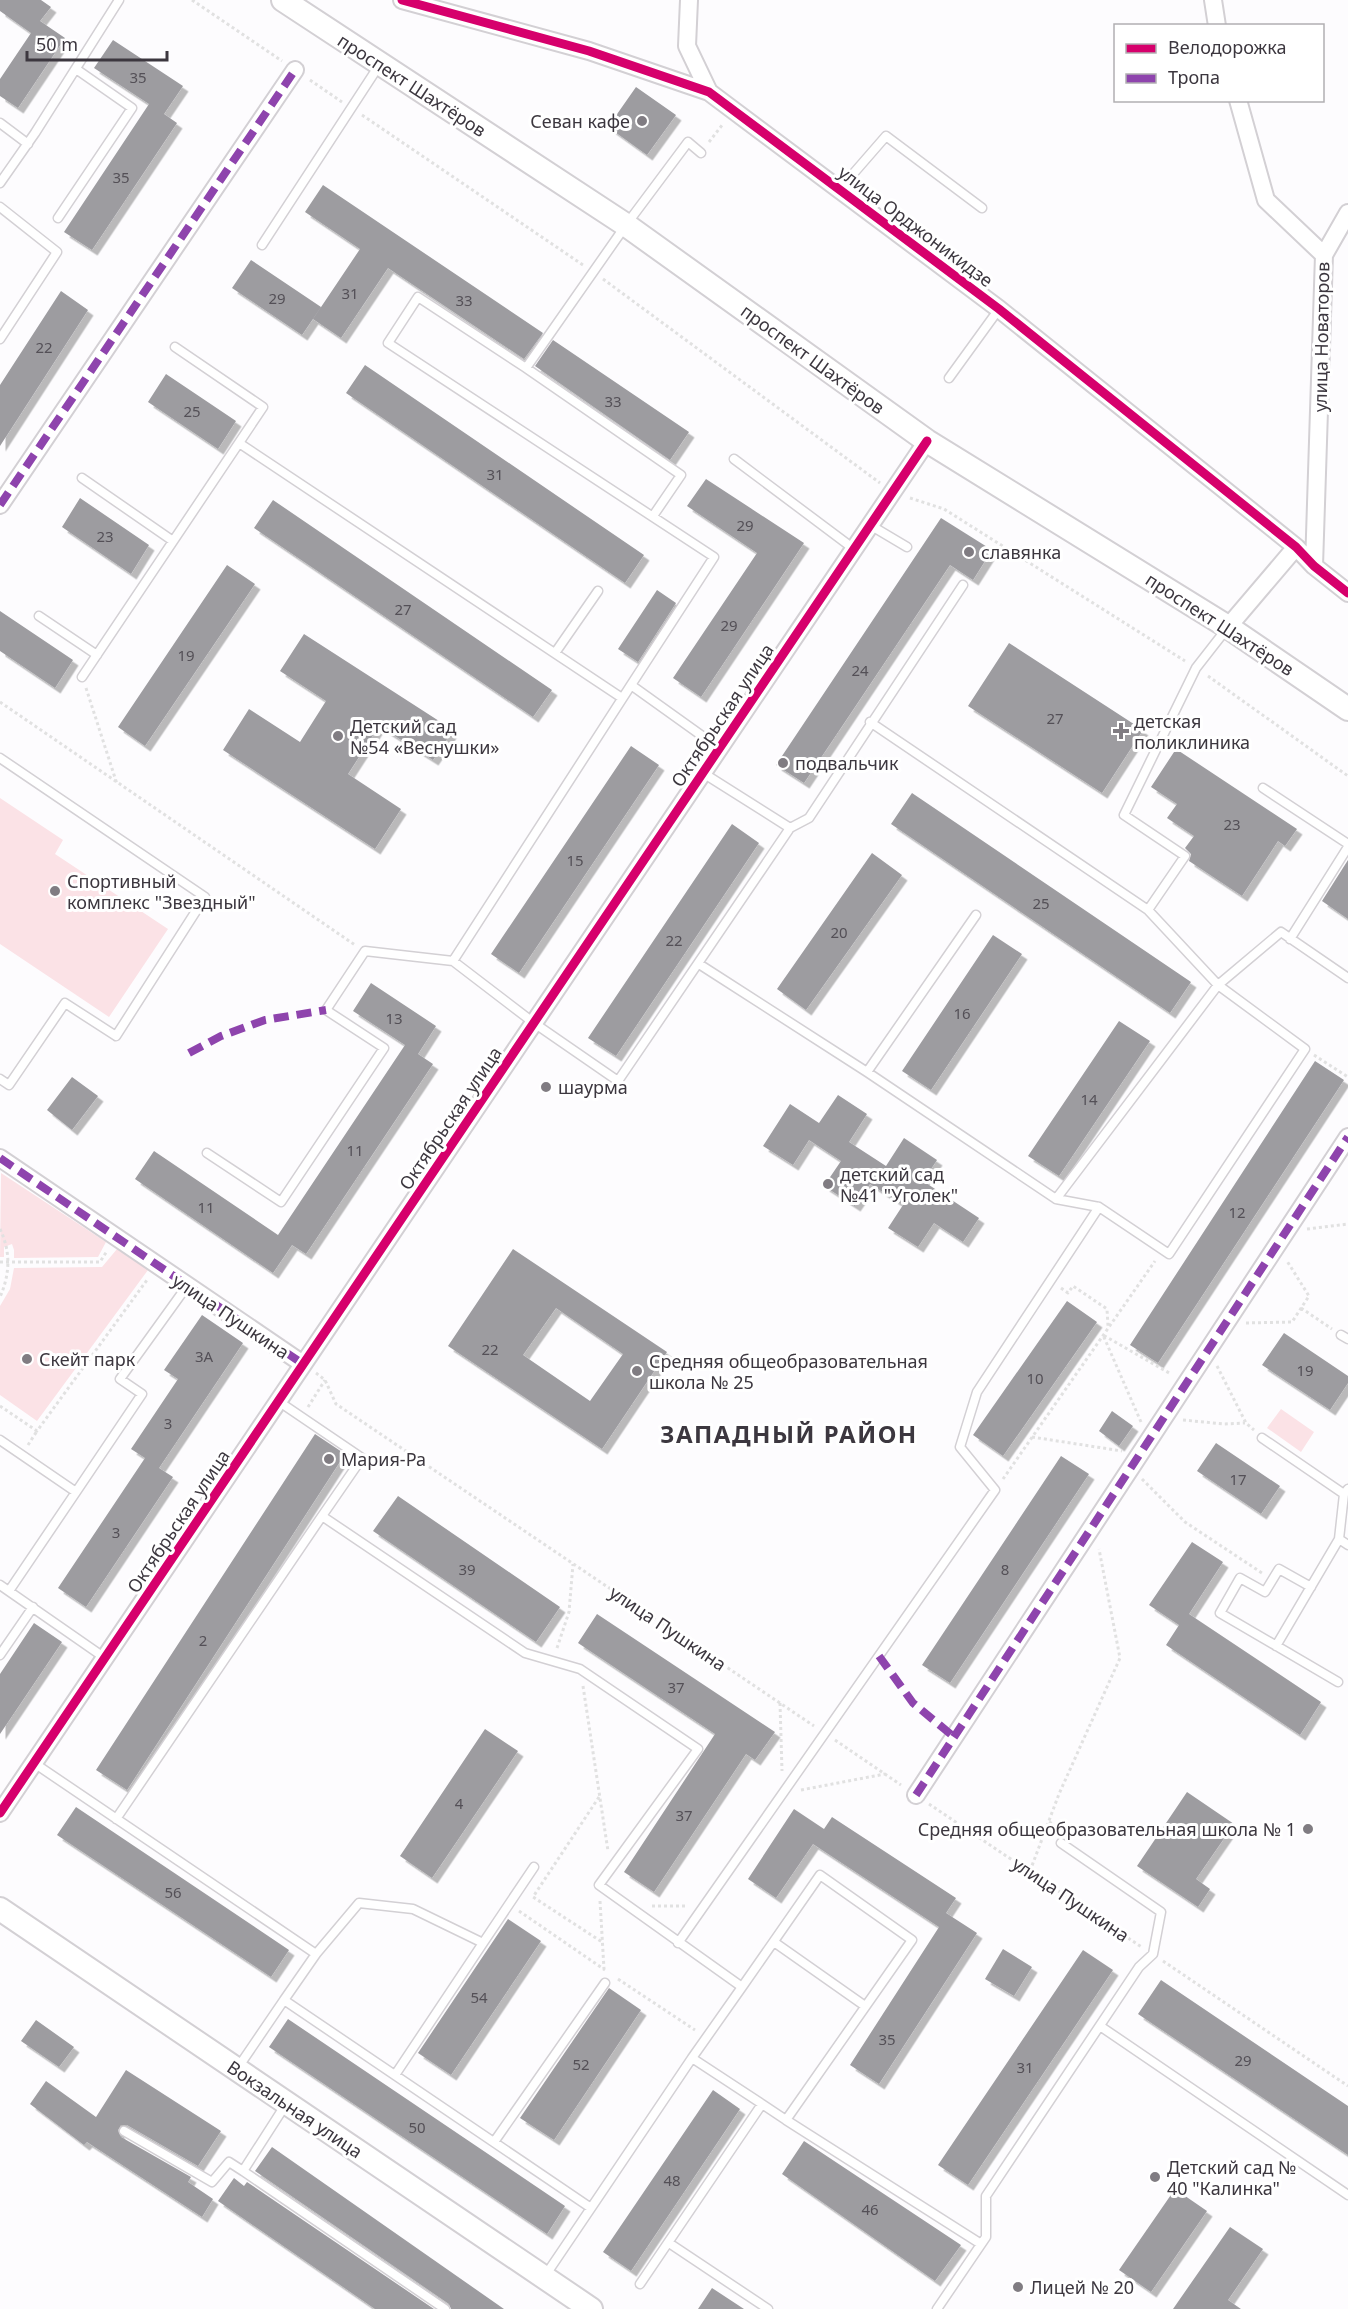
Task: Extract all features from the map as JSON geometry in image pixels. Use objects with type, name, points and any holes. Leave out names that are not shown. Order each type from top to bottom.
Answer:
[{"type":"main road","name":"проспект Шахтёров","points":[[283,0],[626,225],[927,441],[1228,627],[1348,709]]},
{"type":"main road","name":"Вокзальная улица","points":[[0,1909],[591,2309]]},
{"type":"street","name":"улица Орджоникидзе","points":[[402,0],[589,51],[709,92],[999,309],[1296,547],[1314,566],[1348,593]]},
{"type":"street","points":[[1213,0],[1217,24]]},
{"type":"street","points":[[690,1],[687,46],[709,92]]},
{"type":"street","points":[[0,505],[295,70]]},
{"type":"street","name":"улица Новаторов","points":[[1239,102],[1266,200],[1324,255],[1314,566]]},
{"type":"street","points":[[1324,255],[1348,213]]},
{"type":"street","name":"Октябрьская улица","points":[[0,1813],[927,441]]},
{"type":"street","points":[[1228,627],[1296,547]]},
{"type":"street","points":[[916,1795],[1348,1137]]},
{"type":"street","name":"улица Пушкина","points":[[0,1158],[303,1364]]},
{"type":"lane","points":[[0,183],[28,144],[119,0]]},
{"type":"lane","points":[[262,245],[380,64]]},
{"type":"lane","points":[[58,218],[132,108],[76,69]]},
{"type":"lane","points":[[0,123],[28,144]]},
{"type":"lane","points":[[839,190],[886,136],[982,208]]},
{"type":"lane","points":[[526,368],[626,225],[688,142],[703,150]]},
{"type":"lane","points":[[0,207],[57,252],[0,339]]},
{"type":"lane","points":[[453,961],[714,557],[388,343],[418,297],[681,475],[653,516]]},
{"type":"lane","points":[[949,378],[999,309]]},
{"type":"lane","points":[[82,677],[263,407],[175,347]]},
{"type":"lane","points":[[238,443],[622,698]]},
{"type":"lane","points":[[734,459],[854,549]]},
{"type":"lane","points":[[82,478],[173,541]]},
{"type":"lane","points":[[870,525],[907,547]]},
{"type":"lane","points":[[207,1153],[281,1202],[384,1048],[326,1010],[365,951],[453,961],[534,1023],[618,1081],[789,828],[809,818],[870,722],[963,585]]},
{"type":"lane","points":[[555,653],[598,591]]},
{"type":"lane","points":[[39,616],[97,655]]},
{"type":"lane","points":[[1148,910],[1185,856],[1124,815],[1196,668],[1228,627]]},
{"type":"lane","points":[[631,685],[719,748]]},
{"type":"lane","points":[[699,964],[867,1072],[1056,1199],[1100,1208],[1169,1254],[1305,1049],[1218,985],[1148,910],[870,722]]},
{"type":"lane","points":[[0,758],[205,897],[116,1036],[65,1003],[9,1085],[0,1079]]},
{"type":"lane","points":[[702,772],[789,828]]},
{"type":"lane","points":[[1263,788],[1348,846],[1290,939]]},
{"type":"lane","points":[[867,1072],[976,915]]},
{"type":"lane","points":[[1056,1199],[1218,985],[1281,933],[1348,978]]},
{"type":"lane","points":[[678,1943],[995,1490],[960,1447],[977,1392],[1100,1208]]},
{"type":"lane","points":[[9,1591],[142,1394],[120,1379],[187,1286]]},
{"type":"lane","points":[[116,1819],[362,1458],[278,1401]]},
{"type":"lane","points":[[1262,1438],[1346,1492],[1339,1539],[1276,1646]]},
{"type":"lane","points":[[0,1440],[76,1492]]},
{"type":"lane","points":[[322,1516],[525,1653],[580,1669],[698,1749],[600,1885],[742,1987]]},
{"type":"lane","points":[[1339,1539],[1348,1545]]},
{"type":"lane","points":[[1311,1587],[1279,1569],[1265,1592],[1240,1578],[1220,1613],[1338,1682]]},
{"type":"lane","points":[[0,1585],[105,1658]]},
{"type":"lane","points":[[0,1655],[33,1607]]},
{"type":"lane","points":[[34,1763],[316,1954]]},
{"type":"lane","points":[[937,2309],[986,2237],[986,2196],[1139,1967],[1153,1954],[1161,1912],[1061,1843]]},
{"type":"lane","points":[[395,2075],[534,1867]]},
{"type":"lane","points":[[544,2277],[692,2058],[820,1875],[912,1940],[786,2120]]},
{"type":"lane","points":[[237,2070],[316,1954],[359,1903],[413,1909],[483,1943]]},
{"type":"lane","points":[[774,1942],[866,2006]]},
{"type":"lane","points":[[494,2142],[605,1983]]},
{"type":"lane","points":[[284,2000],[591,2208]]},
{"type":"lane","points":[[1100,2026],[1348,2195]]},
{"type":"lane","points":[[692,2058],[981,2244]]},
{"type":"lane","points":[[243,2172],[286,2103]]},
{"type":"lane","points":[[640,2284],[762,2104]]},
{"type":"lane","points":[[124,2131],[212,2182],[229,2162],[445,2309]]},
{"type":"lane","points":[[669,2243],[768,2309]]},
{"type":"path","points":[[192,0],[593,272],[892,492],[944,509],[1196,668],[1348,776]]},
{"type":"path","points":[[703,150],[724,122]]},
{"type":"path","points":[[82,677],[117,784]]},
{"type":"path","points":[[0,702],[117,784],[365,951]]},
{"type":"path","points":[[1305,1049],[1348,1077]]},
{"type":"path","points":[[1292,1222],[1305,1229],[1348,1224]]},
{"type":"path","points":[[0,1229],[9,1262],[0,1297]]},
{"type":"path","points":[[0,1262],[100,1262],[116,1237]]},
{"type":"path","points":[[1231,1315],[1244,1323],[1292,1322],[1309,1296],[1277,1245]]},
{"type":"path","points":[[995,1490],[1163,1250]]},
{"type":"path","points":[[0,1406],[37,1431],[158,1266]]},
{"type":"path","points":[[1051,1281],[1068,1293],[1073,1286],[1107,1309],[1108,1328]]},
{"type":"path","points":[[1301,1308],[1345,1337]]},
{"type":"path","points":[[1103,1335],[1186,1383]]},
{"type":"path","points":[[1103,1335],[1139,1454],[1185,1522],[1272,1580]]},
{"type":"path","points":[[1204,1356],[1218,1367],[1246,1423],[1262,1438]]},
{"type":"path","points":[[302,1416],[325,1380]]},
{"type":"path","points":[[1164,1418],[1224,1424],[1246,1423]]},
{"type":"path","points":[[1032,1437],[1139,1454]]},
{"type":"path","points":[[1030,1871],[1059,1794],[1120,1658],[1094,1523]]},
{"type":"path","points":[[552,1661],[569,1612],[573,1564]]},
{"type":"path","points":[[580,1669],[610,1870]]},
{"type":"path","points":[[600,1797],[533,1898],[602,1942]]},
{"type":"path","points":[[600,1885],[605,1983]]},
{"type":"path","points":[[625,1904],[704,1906]]},
{"type":"shaded area","name":"Спортивный комплекс \"Звездный\"","points":[[0,798],[63,840],[55,854],[168,929],[109,1017],[0,944]]},
{"type":"shaded area","points":[[1,1173],[106,1242],[98,1257],[14,1258],[12,1244],[4,1247],[4,1257],[0,1257]]},
{"type":"shaded area","points":[[117,1249],[148,1270],[37,1421],[0,1395],[0,1306],[10,1289],[14,1268],[102,1267]]},
{"type":"shaded area","points":[[1281,1409],[1314,1432],[1301,1452],[1267,1428]]},
{"type":"building","points":[[0,0],[41,0],[51,7],[40,21],[65,38],[18,108],[0,96],[0,79],[31,33],[0,11]]},
{"type":"building","points":[[113,40],[183,86],[164,114],[177,123],[92,250],[64,232],[149,104],[94,68]]},
{"type":"building","name":"Севан кафе","points":[[636,87],[676,115],[647,155],[608,127]]},
{"type":"building","points":[[323,185],[543,333],[524,359],[388,268],[341,338],[313,319],[360,249],[305,212]]},
{"type":"building","points":[[251,260],[321,307],[302,335],[232,288]]},
{"type":"building","points":[[61,291],[88,310],[0,446],[0,385]]},
{"type":"building","points":[[553,340],[689,432],[670,460],[535,366]]},
{"type":"building","points":[[365,365],[644,555],[625,583],[346,393]]},
{"type":"building","points":[[166,374],[236,421],[218,449],[148,402]]},
{"type":"building","points":[[706,479],[804,543],[701,697],[673,678],[757,553],[687,506]]},
{"type":"building","points":[[80,498],[149,545],[131,574],[62,527]]},
{"type":"building","points":[[273,500],[552,690],[533,717],[254,528]]},
{"type":"building","points":[[941,518],[992,550],[973,580],[950,565],[804,783],[776,765]]},
{"type":"building","points":[[227,565],[255,584],[145,746],[118,727]]},
{"type":"building","points":[[657,590],[676,603],[638,662],[618,649]]},
{"type":"building","points":[[0,611],[73,660],[55,688],[0,651]]},
{"type":"building","name":"Детский сад №54 «Веснушки»","points":[[304,634],[453,730],[433,760],[379,726],[348,774],[401,809],[375,849],[223,750],[249,709],[300,742],[326,701],[280,671]]},
{"type":"building","points":[[1009,643],[1143,730],[1102,793],[968,706]]},
{"type":"building","points":[[631,746],[659,765],[519,973],[491,954]]},
{"type":"building","points":[[1176,749],[1297,829],[1285,846],[1278,841],[1242,896],[1189,861],[1191,854],[1185,848],[1194,836],[1167,818],[1177,804],[1151,787]]},
{"type":"building","points":[[912,793],[1191,982],[1170,1013],[891,824]]},
{"type":"building","points":[[732,824],[759,843],[616,1056],[588,1038]]},
{"type":"building","points":[[872,853],[902,875],[806,1010],[777,989]]},
{"type":"building","points":[[1348,860],[1348,919],[1322,901]]},
{"type":"building","points":[[993,935],[1022,954],[931,1090],[902,1071]]},
{"type":"building","points":[[371,983],[436,1026],[418,1054],[433,1064],[306,1254],[292,1245],[273,1273],[135,1179],[154,1151],[278,1235],[405,1045],[353,1011]]},
{"type":"building","points":[[1119,1021],[1150,1041],[1059,1176],[1028,1156]]},
{"type":"building","points":[[1315,1061],[1344,1080],[1158,1363],[1130,1345]]},
{"type":"building","points":[[72,1077],[98,1096],[72,1130],[47,1110]]},
{"type":"building","points":[[838,1095],[867,1114],[849,1142],[886,1166],[904,1138],[937,1160],[923,1181],[979,1218],[963,1242],[934,1223],[918,1247],[888,1228],[903,1205],[870,1184],[855,1206],[824,1186],[841,1161],[809,1140],[793,1165],[763,1146],[790,1104],[819,1123]]},
{"type":"building","points":[[513,1249],[667,1352],[602,1449],[448,1346]],"holes":[[[556,1308],[623,1354],[590,1401],[523,1355]]]},
{"type":"building","points":[[1067,1301],[1097,1322],[1003,1456],[973,1435]]},
{"type":"building","points":[[202,1315],[243,1343],[159,1468],[173,1477],[86,1607],[58,1588],[145,1458],[131,1449],[178,1379],[164,1370]]},
{"type":"building","points":[[1284,1333],[1348,1376],[1348,1383],[1330,1410],[1262,1365]]},
{"type":"building","points":[[1112,1411],[1133,1426],[1119,1446],[1099,1431]]},
{"type":"building","points":[[315,1434],[345,1454],[127,1790],[96,1770]]},
{"type":"building","points":[[1216,1443],[1280,1486],[1261,1514],[1197,1471]]},
{"type":"building","points":[[1061,1456],[1089,1474],[950,1683],[922,1665]]},
{"type":"building","points":[[398,1496],[560,1607],[536,1642],[373,1531]]},
{"type":"building","points":[[1192,1542],[1223,1562],[1189,1614],[1321,1702],[1300,1735],[1166,1645],[1179,1625],[1149,1605]]},
{"type":"building","points":[[597,1614],[775,1732],[755,1760],[746,1754],[654,1892],[624,1872],[715,1734],[578,1643]]},
{"type":"building","points":[[34,1623],[62,1642],[0,1734],[0,1674]]},
{"type":"building","points":[[485,1729],[518,1751],[432,1878],[400,1856]]},
{"type":"building","points":[[1187,1792],[1234,1824],[1196,1879],[1210,1889],[1198,1907],[1137,1866]]},
{"type":"building","points":[[76,1807],[289,1950],[271,1977],[57,1835]]},
{"type":"building","points":[[794,1809],[824,1829],[832,1817],[956,1898],[946,1913],[977,1933],[879,2084],[850,2065],[939,1927],[813,1844],[776,1898],[748,1879]]},
{"type":"building","points":[[508,1919],[541,1941],[451,2075],[418,2053]]},
{"type":"building","points":[[1003,1949],[1032,1967],[1014,1996],[985,1979]]},
{"type":"building","points":[[1083,1950],[1113,1970],[968,2185],[938,2165]]},
{"type":"building","points":[[1161,1980],[1348,2106],[1348,2155],[1138,2014]]},
{"type":"building","points":[[609,1988],[641,2010],[554,2140],[520,2118]]},
{"type":"building","points":[[288,2019],[565,2206],[547,2234],[269,2047]]},
{"type":"building","points":[[36,2020],[74,2047],[59,2067],[21,2041]]},
{"type":"building","points":[[126,2070],[221,2131],[198,2166],[127,2125],[121,2125],[118,2130],[121,2137],[191,2177],[188,2182],[213,2199],[202,2217],[87,2142],[84,2145],[30,2104],[46,2081],[96,2117]]},
{"type":"building","points":[[713,2090],[740,2109],[631,2271],[603,2252]]},
{"type":"building","points":[[804,2141],[961,2245],[935,2281],[782,2174]]},
{"type":"building","points":[[272,2147],[504,2309],[451,2309],[449,2304],[255,2171]]},
{"type":"building","points":[[234,2178],[244,2186],[247,2182],[434,2309],[375,2309],[218,2201]]},
{"type":"building","points":[[1175,2189],[1207,2211],[1151,2292],[1119,2270]]},
{"type":"building","points":[[1230,2227],[1263,2249],[1228,2300],[1241,2309],[1173,2309]]},
{"type":"building","points":[[712,2288],[744,2309],[698,2309]]},
{"type":"marked path","points":[[0,505],[295,70]]},
{"type":"marked path","points":[[189,1053],[221,1036],[265,1020],[326,1010]]},
{"type":"marked path","points":[[916,1795],[1348,1137]]},
{"type":"marked path","points":[[0,1158],[303,1364]]},
{"type":"marked path","points":[[879,1656],[913,1703],[954,1737]]},
{"type":"cycle path","points":[[402,0],[589,51],[709,92],[999,309],[1296,547],[1314,566],[1348,593]]},
{"type":"cycle path","points":[[0,1813],[927,441]]},
{"type":"place","name":"Севан кафе","points":[[642,121]]},
{"type":"place","name":"славянка","points":[[969,552]]},
{"type":"place","name":"детская поликлиника","points":[[1121,731]]},
{"type":"place","name":"Детский сад №54 «Веснушки»","points":[[338,736]]},
{"type":"place","name":"подвальчик","points":[[783,763]]},
{"type":"place","name":"Спортивный комплекс \"Звездный\"","points":[[55,891]]},
{"type":"place","name":"шаурма","points":[[546,1087]]},
{"type":"place","name":"детский сад №41 \"Уголек\"","points":[[828,1184]]},
{"type":"place","name":"Скейт парк","points":[[27,1359]]},
{"type":"place","name":"Средняя общеобразовательная школа № 25","points":[[637,1371]]},
{"type":"place","name":"Мария-Ра","points":[[329,1459]]},
{"type":"place","name":"Средняя общеобразовательная школа № 1","points":[[1308,1829]]},
{"type":"place","name":"Детский сад № 40 \"Калинка\"","points":[[1155,2177]]},
{"type":"place","name":"Лицей № 20","points":[[1018,2287]]},
{"type":"district","name":"ЗАПАДНЫЙ РАЙОН","points":[[789,1433]]}]
